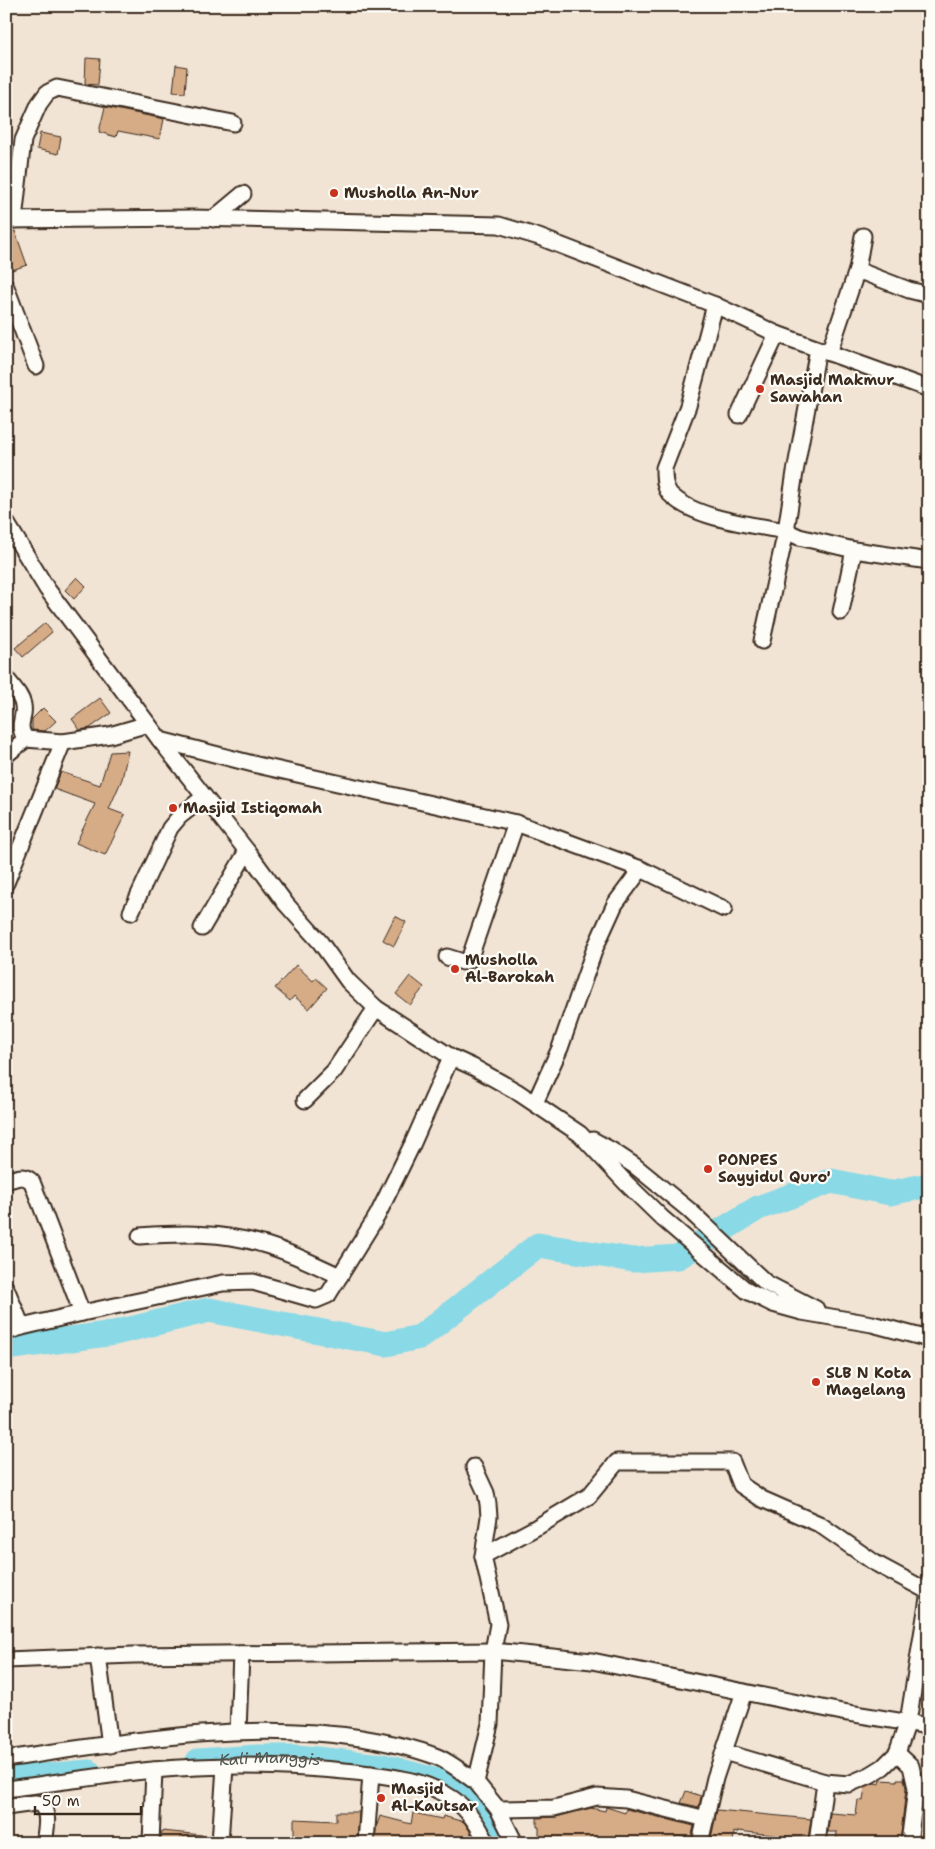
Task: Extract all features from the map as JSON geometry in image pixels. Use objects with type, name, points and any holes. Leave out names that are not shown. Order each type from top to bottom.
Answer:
[{"type":"street","points":[[233,122],[57,88],[52,90],[47,93],[39,104],[23,140],[10,220],[213,219],[499,225],[539,237],[715,305],[778,334],[929,389]]},
{"type":"street","points":[[213,219],[243,194]]},
{"type":"street","points":[[762,641],[786,531],[795,472],[824,351],[857,270],[863,236]]},
{"type":"street","points":[[857,270],[909,290],[929,295]]},
{"type":"street","points":[[6,287],[36,366]]},
{"type":"street","points":[[715,305],[688,406],[664,468],[666,487],[670,494],[705,515],[786,531],[800,537],[854,550],[929,561]]},
{"type":"street","points":[[739,414],[778,334]]},
{"type":"street","points":[[6,522],[47,589],[160,740],[286,904],[320,942],[348,980],[376,1008],[451,1057],[473,1067],[535,1102],[580,1134],[612,1150],[689,1210],[766,1283],[786,1295],[836,1318]]},
{"type":"street","points":[[841,612],[854,550]]},
{"type":"street","points":[[6,678],[23,702],[24,708],[20,726],[21,733],[26,739]]},
{"type":"street","points":[[6,755],[26,739],[62,742],[110,735],[148,724]]},
{"type":"street","points":[[160,740],[257,765],[516,823],[641,868],[724,909]]},
{"type":"street","points":[[6,883],[62,742]]},
{"type":"street","points":[[131,912],[170,828],[180,816],[204,797]]},
{"type":"street","points":[[447,957],[464,962],[469,960],[516,823]]},
{"type":"street","points":[[202,928],[247,851]]},
{"type":"street","points":[[535,1102],[560,1048],[595,948],[616,904],[641,868]]},
{"type":"street","points":[[305,1100],[334,1071],[376,1008]]},
{"type":"street","points":[[6,1332],[223,1282],[253,1282],[316,1300],[328,1294],[377,1216],[412,1145],[451,1057]]},
{"type":"street","points":[[580,1134],[662,1218],[747,1291],[773,1304],[802,1312],[872,1324],[929,1339]]},
{"type":"street","points":[[6,1181],[23,1176],[32,1182],[82,1314]]},
{"type":"street","points":[[140,1236],[171,1234],[231,1236],[290,1253],[340,1276]]},
{"type":"street","points":[[6,1288],[22,1327]]},
{"type":"street","points":[[483,1556],[538,1527],[589,1496],[617,1462],[732,1462],[742,1485],[762,1499],[819,1524],[875,1563],[929,1592],[908,1722],[897,1753],[883,1767],[849,1784],[825,1782],[724,1752]]},
{"type":"street","points":[[474,1466],[486,1493],[490,1517],[483,1556],[498,1624],[493,1651],[490,1724],[476,1782]]},
{"type":"street","points":[[6,1660],[98,1656],[493,1651],[592,1661],[842,1712],[929,1726]]},
{"type":"street","points":[[238,1731],[241,1654]]},
{"type":"street","points":[[98,1656],[110,1745]]},
{"type":"street","points":[[700,1843],[715,1778],[744,1692]]},
{"type":"street","points":[[6,1759],[238,1731],[269,1730],[339,1735],[392,1743],[436,1756],[476,1782],[498,1809],[515,1843]]},
{"type":"street","points":[[897,1753],[911,1766],[916,1788],[909,1843]]},
{"type":"street","points":[[220,1843],[225,1766]]},
{"type":"street","points":[[6,1789],[154,1770],[225,1766],[327,1769],[417,1781],[452,1798],[477,1822],[487,1843]]},
{"type":"street","points":[[151,1843],[154,1770]]},
{"type":"street","points":[[366,1843],[371,1774]]},
{"type":"street","points":[[817,1843],[825,1782]]},
{"type":"street","points":[[498,1809],[554,1808],[597,1797],[626,1799],[706,1819]]},
{"type":"street","points":[[6,1807],[35,1803],[41,1804],[47,1815],[44,1843]]},
{"type":"building","points":[[86,58],[100,59],[98,85],[85,84]]},
{"type":"building","points":[[176,65],[187,67],[185,93],[173,92]]},
{"type":"building","points":[[105,107],[164,119],[160,139],[118,131],[116,137],[99,132]]},
{"type":"building","points":[[40,133],[61,137],[58,154],[37,149]]},
{"type":"building","points":[[15,231],[27,265],[6,272],[6,234]]},
{"type":"building","points":[[77,577],[86,586],[74,599],[65,590]]},
{"type":"building","points":[[45,623],[52,632],[23,657],[15,648]]},
{"type":"building","points":[[100,698],[111,713],[90,728],[80,730],[72,719]]},
{"type":"building","points":[[43,708],[56,721],[45,731],[32,730],[32,719]]},
{"type":"building","points":[[128,751],[122,779],[109,809],[125,815],[105,855],[76,843],[95,804],[54,789],[61,772],[100,785],[110,752]]},
{"type":"building","points":[[395,916],[406,922],[394,946],[383,940]]},
{"type":"building","points":[[296,965],[313,981],[316,978],[327,988],[309,1009],[294,996],[290,1001],[275,988]]},
{"type":"building","points":[[410,976],[424,987],[410,1005],[396,994]]},
{"type":"building","points":[[897,1779],[904,1779],[906,1788],[900,1843],[836,1843],[837,1832],[828,1832],[830,1813],[856,1815],[858,1800],[863,1801],[865,1787],[874,1783],[880,1784],[881,1780],[897,1781]]},
{"type":"building","points":[[924,1780],[929,1781],[929,1843],[918,1843],[925,1789]]},
{"type":"building","points":[[686,1791],[701,1796],[699,1807],[681,1803]]},
{"type":"building","points":[[606,1807],[625,1813],[626,1809],[694,1826],[691,1839],[676,1836],[674,1843],[539,1842],[537,1818],[556,1817],[591,1808],[605,1811]]},
{"type":"building","points":[[717,1810],[811,1819],[808,1839],[738,1831],[737,1833],[734,1832],[733,1843],[710,1843]]},
{"type":"building","points":[[336,1812],[359,1812],[357,1843],[294,1843],[294,1819],[336,1821]]},
{"type":"building","points":[[413,1813],[442,1819],[443,1816],[464,1822],[471,1833],[470,1841],[455,1839],[455,1843],[375,1843],[376,1828],[380,1816],[411,1824]]},
{"type":"building","points":[[162,1831],[202,1835],[202,1843],[160,1843]]},
{"type":"waterway","points":[[6,1348],[114,1333],[209,1310],[386,1344],[420,1337],[538,1245],[633,1260],[678,1257],[758,1208],[831,1181],[890,1193],[929,1185]]},
{"type":"waterway","name":"Kali Manggis","points":[[198,1761],[257,1757],[297,1757],[383,1766],[434,1780],[485,1806],[505,1843]]},
{"type":"waterway","name":"Kali Manggis","points":[[6,1779],[89,1772]]},
{"type":"place","name":"Musholla An-Nur","points":[[334,193]]},
{"type":"place","name":"Masjid Makmur Sawahan","points":[[760,389]]},
{"type":"place","name":"Masjid Istiqomah","points":[[173,808]]},
{"type":"place","name":"Musholla Al-Barokah","points":[[455,969]]},
{"type":"place","name":"PONPES Sayyidul Quro'","points":[[708,1169]]},
{"type":"place","name":"SLB N Kota Magelang","points":[[816,1382]]},
{"type":"place","name":"Masjid Al-Kautsar","points":[[381,1798]]}]
